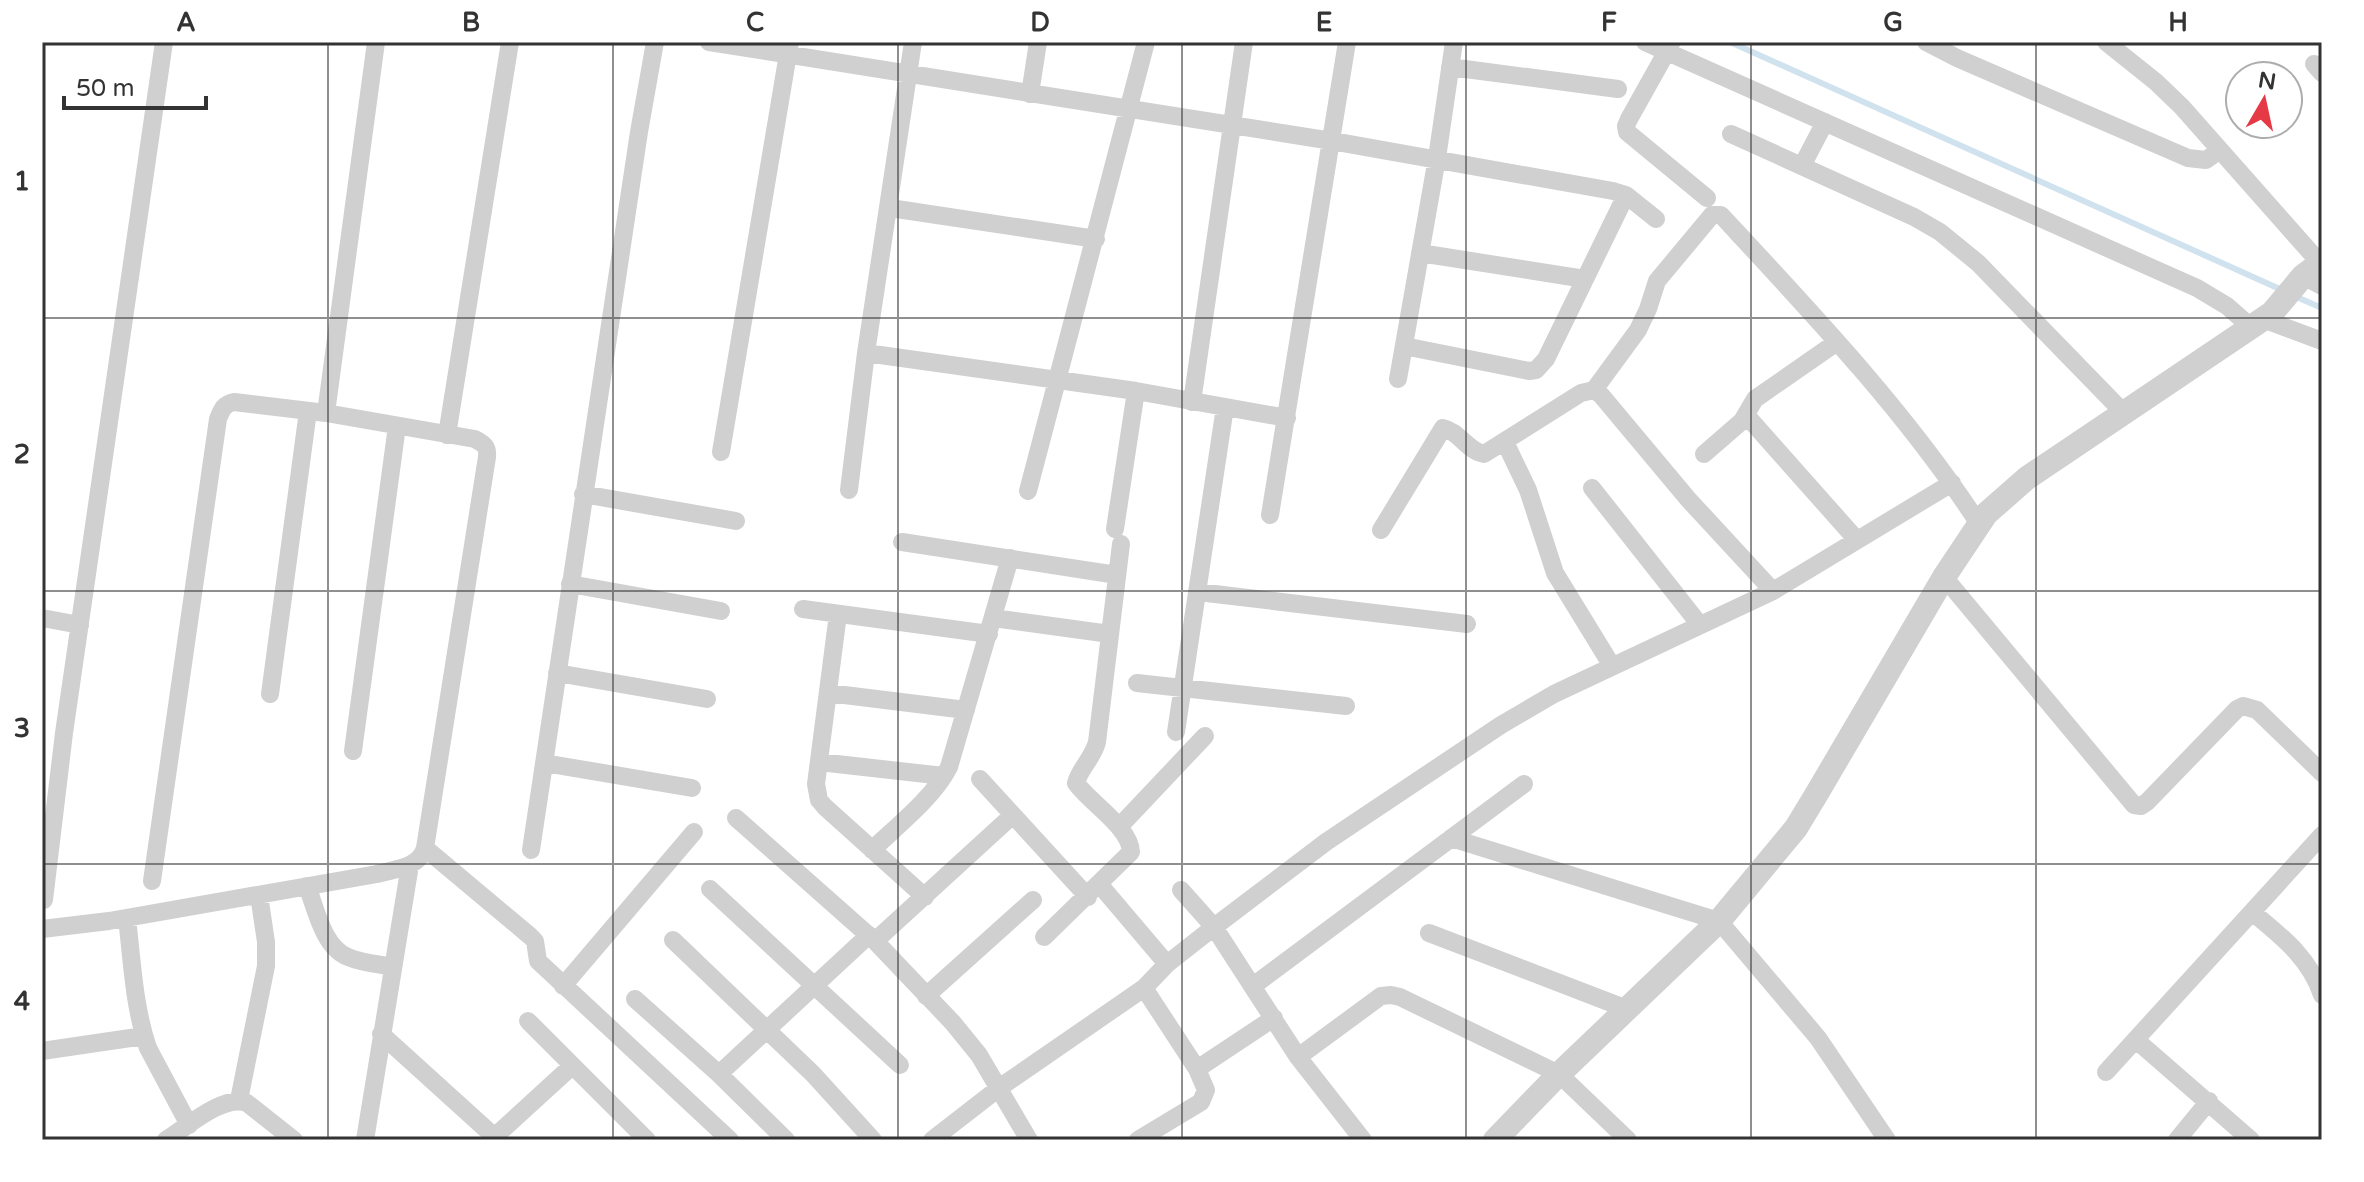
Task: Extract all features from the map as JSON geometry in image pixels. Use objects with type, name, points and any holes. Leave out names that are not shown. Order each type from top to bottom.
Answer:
[{"type":"street","points":[[44,900],[64,733],[164,42]]},
{"type":"street","points":[[270,694],[376,42]]},
{"type":"street","points":[[447,435],[510,42]]},
{"type":"street","points":[[531,850],[583,494],[655,42]]},
{"type":"street","points":[[709,42],[789,49],[909,74],[1437,158],[1613,191],[1626,195],[1656,219]]},
{"type":"street","points":[[849,490],[866,353],[913,42]]},
{"type":"street","points":[[1030,94],[1038,42]]},
{"type":"street","points":[[1028,491],[1146,42]]},
{"type":"street","points":[[1192,402],[1244,42]]},
{"type":"street","points":[[1270,515],[1347,42]]},
{"type":"street","points":[[1398,379],[1454,42]]},
{"type":"street","points":[[1645,42],[1669,47],[1825,122],[2197,288],[2227,306],[2322,341]]},
{"type":"street","points":[[1926,42],[1962,50],[2188,158],[2206,160],[2220,150]]},
{"type":"street","points":[[1495,1140],[1559,1074],[1719,921],[1796,828],[1944,577],[1986,514],[2027,478],[2262,320],[2313,275],[2220,150],[2165,90],[2106,42]]},
{"type":"street","points":[[1669,47],[1629,119],[1627,132],[1707,198]]},
{"type":"street","points":[[721,452],[789,49]]},
{"type":"street","points":[[1450,67],[1618,89]]},
{"type":"street","points":[[1802,166],[1825,122]]},
{"type":"street","points":[[1731,134],[1914,217],[1950,239],[1978,263],[2123,412]]},
{"type":"street","points":[[1404,346],[1536,370],[1546,359],[1626,195]]},
{"type":"street","points":[[890,208],[1096,239]]},
{"type":"street","points":[[1381,530],[1443,428],[1452,431],[1480,454],[1505,442],[1581,393],[1594,390],[1638,330],[1657,281],[1712,215],[1721,215],[1837,342],[1952,483],[1979,524]]},
{"type":"street","points":[[1420,253],[1585,279]]},
{"type":"street","points":[[1704,454],[1735,429],[1755,399],[1837,342]]},
{"type":"street","points":[[866,353],[1136,391],[1287,418]]},
{"type":"street","points":[[1594,390],[1773,591]]},
{"type":"street","points":[[1044,937],[1131,852],[1131,846],[1119,827],[1076,783],[1095,749],[1136,391]]},
{"type":"street","points":[[42,929],[127,918],[377,874],[421,859],[487,457],[484,443],[317,412],[234,402],[222,408],[152,881]]},
{"type":"street","points":[[1176,732],[1225,407]]},
{"type":"street","points":[[1746,415],[1856,539]]},
{"type":"street","points":[[353,751],[397,426]]},
{"type":"street","points":[[1505,442],[1522,475],[1555,573],[1612,666]]},
{"type":"street","points":[[932,1140],[999,1088],[1144,988],[1167,964],[1326,842],[1429,771],[1554,694],[1773,591],[1952,483]]},
{"type":"street","points":[[1592,488],[1700,625]]},
{"type":"street","points":[[583,494],[736,521]]},
{"type":"street","points":[[902,542],[1117,575]]},
{"type":"street","points":[[872,850],[944,776],[952,759],[1010,558]]},
{"type":"street","points":[[1944,577],[2134,805],[2141,806],[2147,802],[2243,706],[2257,710],[2322,773]]},
{"type":"street","points":[[570,584],[721,611]]},
{"type":"street","points":[[1198,592],[1467,624]]},
{"type":"street","points":[[803,609],[1110,634]]},
{"type":"street","points":[[838,614],[816,784],[819,800],[925,897]]},
{"type":"street","points":[[42,618],[80,625]]},
{"type":"street","points":[[557,673],[707,699]]},
{"type":"street","points":[[1137,683],[1346,706]]},
{"type":"street","points":[[828,693],[966,710]]},
{"type":"street","points":[[1119,827],[1205,736]]},
{"type":"street","points":[[819,762],[944,776]]},
{"type":"street","points":[[544,763],[692,788]]},
{"type":"street","points":[[980,779],[1167,964]]},
{"type":"street","points":[[1253,986],[1524,784]]},
{"type":"street","points":[[719,1074],[872,938],[925,897],[1013,815]]},
{"type":"street","points":[[736,818],[872,938],[965,1037],[1029,1140]]},
{"type":"street","points":[[563,986],[694,832]]},
{"type":"street","points":[[2106,1072],[2322,835]]},
{"type":"street","points":[[1451,838],[1719,921],[1818,1038],[1887,1140]]},
{"type":"street","points":[[425,848],[530,936],[535,941],[538,961],[730,1140]]},
{"type":"street","points":[[365,1140],[410,865]]},
{"type":"street","points":[[307,886],[325,933],[337,951],[358,961],[393,967]]},
{"type":"street","points":[[710,889],[900,1065]]},
{"type":"street","points":[[1181,890],[1214,927],[1298,1057],[1363,1140]]},
{"type":"street","points":[[239,1100],[266,966],[259,895]]},
{"type":"street","points":[[926,996],[1033,900]]},
{"type":"street","points":[[2252,912],[2293,946],[2310,970],[2322,995]]},
{"type":"street","points":[[127,918],[138,1013],[144,1036],[189,1125]]},
{"type":"street","points":[[1429,933],[1627,1009]]},
{"type":"street","points":[[673,940],[813,1074],[873,1140]]},
{"type":"street","points":[[1138,1140],[1201,1102],[1206,1090],[1197,1069],[1144,988]]},
{"type":"street","points":[[1298,1057],[1381,996],[1400,997],[1559,1074],[1628,1140]]},
{"type":"street","points":[[635,999],[719,1074],[786,1140]]},
{"type":"street","points":[[1197,1069],[1274,1018]]},
{"type":"street","points":[[528,1021],[647,1140]]},
{"type":"street","points":[[381,1034],[495,1139],[572,1066]]},
{"type":"street","points":[[42,1051],[144,1036]]},
{"type":"street","points":[[2136,1040],[2251,1140]]},
{"type":"street","points":[[166,1140],[222,1104],[239,1100],[294,1140]]},
{"type":"street","points":[[2177,1140],[2209,1101]]},
{"type":"waterway","points":[[1730,42],[2282,290]]},
{"type":"waterway","points":[[2292,295],[2322,308]]}]
